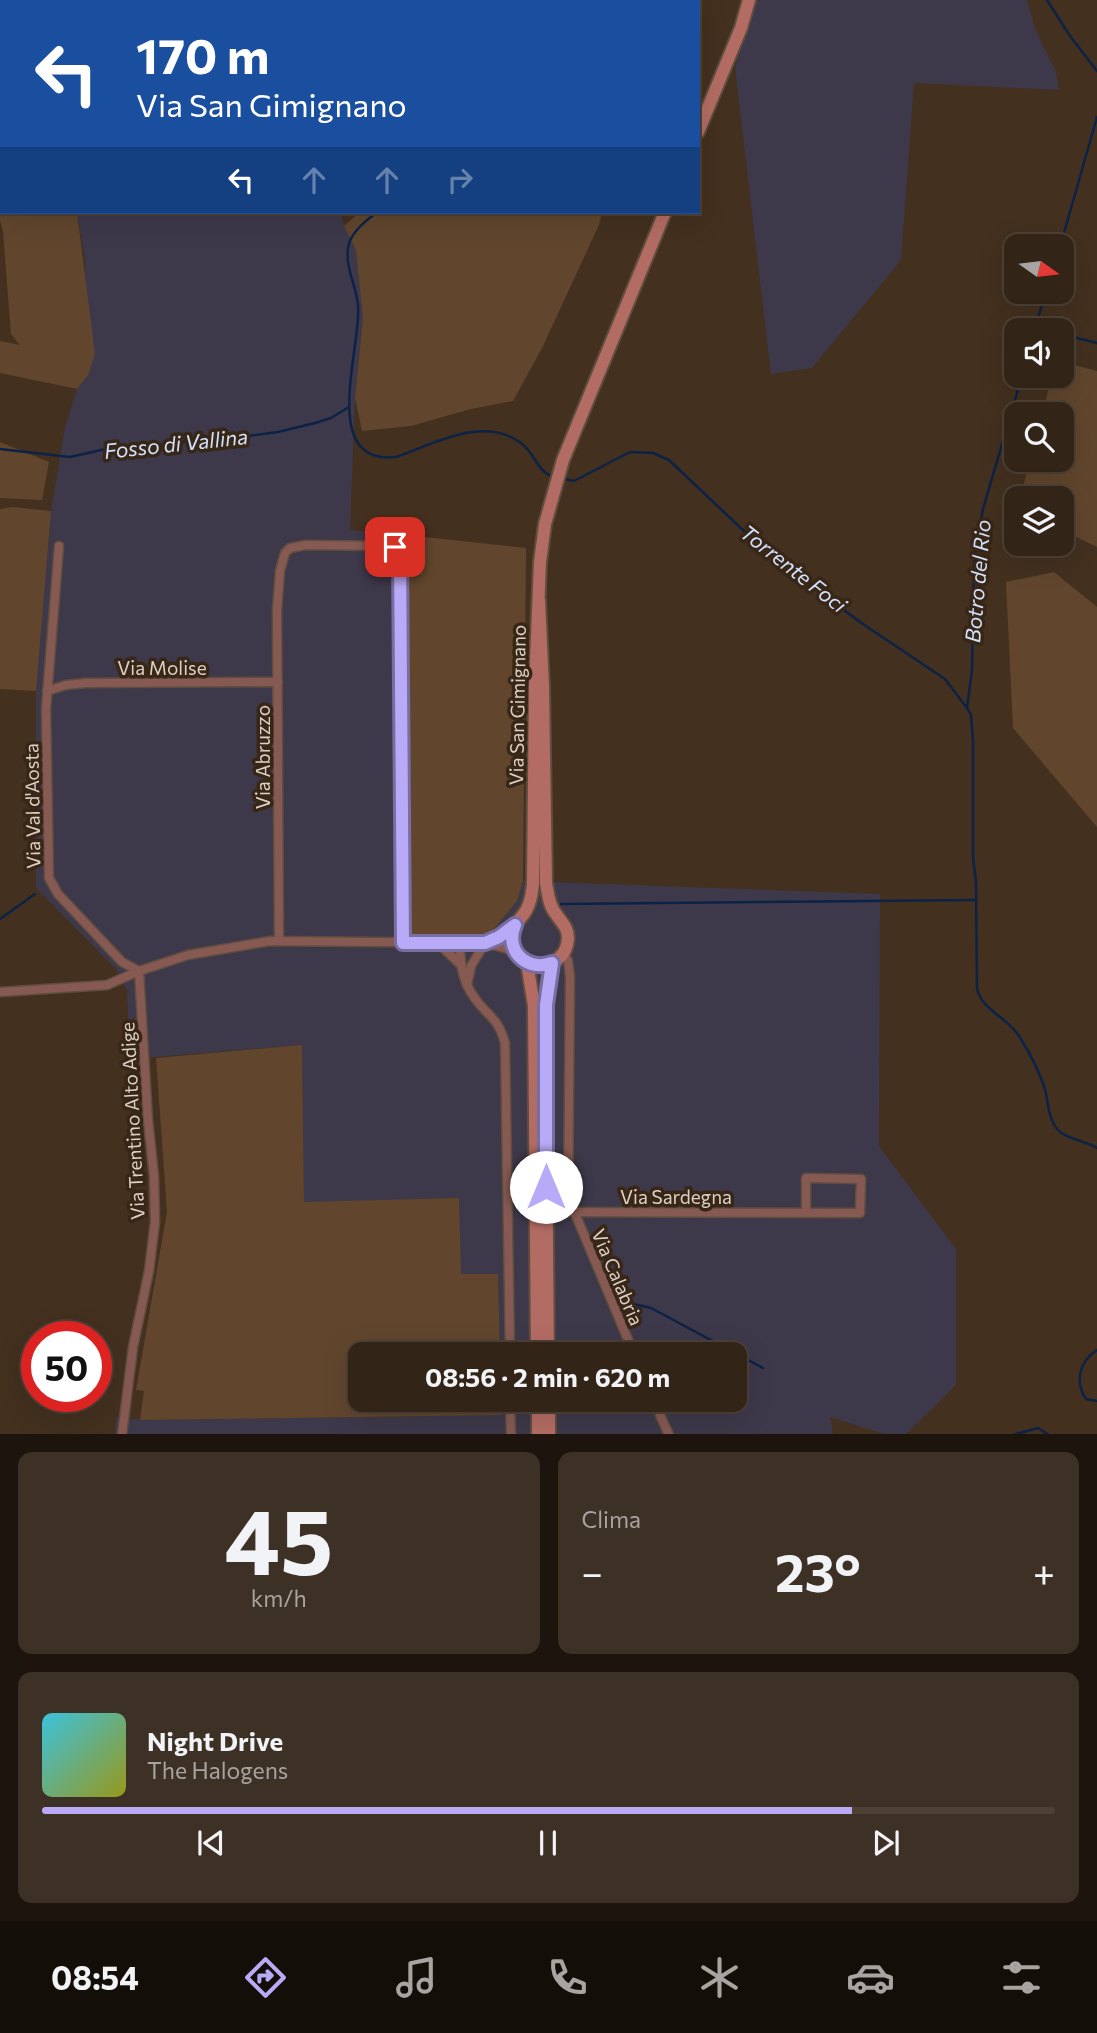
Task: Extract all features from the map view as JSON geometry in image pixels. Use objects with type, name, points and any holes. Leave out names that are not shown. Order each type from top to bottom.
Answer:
[{"type":"main road","points":[[700,127],[741,28],[749,0]]},
{"type":"main road","points":[[539,600],[541,551],[551,499],[563,460],[665,214]]},
{"type":"main road","name":"Via San Gimignano","points":[[515,925],[524,915],[532,893],[534,877],[535,700],[539,600]]},
{"type":"main road","name":"Via San Gimignano","points":[[539,600],[546,883],[549,900],[567,932],[564,952]]},
{"type":"main road","points":[[524,915],[537,910],[556,915]]},
{"type":"main road","points":[[515,925],[512,938],[515,951],[527,963],[544,966],[552,963],[564,952]]},
{"type":"main road","points":[[527,963],[534,1006],[537,1342]]},
{"type":"main road","points":[[548,1342],[546,1005],[552,963]]},
{"type":"main road","points":[[538,1412],[538,1434]]},
{"type":"main road","points":[[549,1412],[549,1434]]},
{"type":"street","name":"Via Abruzzo","points":[[279,941],[279,573],[284,555],[290,548],[306,545],[393,546],[398,548],[400,553],[403,943]]},
{"type":"street","name":"Via Val d'Aosta","points":[[59,546],[47,691],[50,881],[61,898],[122,962],[139,971]]},
{"type":"street","name":"Via Molise","points":[[47,691],[86,683],[278,682]]},
{"type":"street","points":[[467,985],[472,964],[485,943],[515,925]]},
{"type":"street","points":[[0,992],[107,985],[188,955],[279,941],[485,943],[515,951]]},
{"type":"street","points":[[439,944],[460,965],[475,999],[498,1023],[505,1047],[510,1342]]},
{"type":"street","points":[[464,944],[472,964]]},
{"type":"street","points":[[460,965],[464,944]]},
{"type":"street","name":"Via Calabria","points":[[564,952],[570,976],[571,1211],[629,1342]]},
{"type":"street","name":"Via Trentino Alto Adige","points":[[122,1434],[133,1347],[149,1271],[155,1222],[139,971]]},
{"type":"street","name":"Via Sardegna","points":[[546,1212],[860,1213],[861,1179],[807,1178],[806,1212]]},
{"type":"street","points":[[510,1412],[510,1434]]},
{"type":"street","points":[[660,1415],[669,1434]]},
{"type":"shaded area","points":[[755,0],[1027,0],[1035,29],[1056,72],[1059,90],[914,83],[901,260],[812,368],[771,374],[735,67]]},
{"type":"shaded area","points":[[0,214],[77,214],[95,354],[88,375],[77,389],[0,373],[0,341],[20,345],[11,334]]},
{"type":"shaded area","points":[[77,214],[341,214],[344,226],[356,249],[363,318],[355,398],[350,530],[406,535],[408,931],[413,935],[489,935],[517,901],[523,881],[880,894],[879,1146],[956,1249],[956,1385],[906,1434],[884,1434],[830,1417],[833,1434],[115,1434],[116,1417],[141,1420],[500,1415],[500,1412],[747,1412],[747,1342],[500,1342],[498,1275],[460,1274],[459,1198],[304,1203],[302,1045],[130,1059],[127,991],[116,969],[36,888],[36,691],[51,511],[65,427],[77,389],[88,375],[85,259]]},
{"type":"shaded area","points":[[358,214],[602,214],[599,225],[542,348],[513,401],[471,409],[411,426],[362,431],[355,398],[363,318],[356,250],[344,226]]},
{"type":"shaded area","points":[[1074,365],[1097,371],[1097,547],[1074,536],[1074,486],[1023,486],[1027,472],[1074,472],[1074,402],[1045,402],[1049,388],[1074,388]]},
{"type":"shaded area","points":[[0,442],[49,462],[42,500],[0,498]]},
{"type":"shaded area","points":[[13,507],[51,511],[36,691],[0,689],[0,509]]},
{"type":"shaded area","points":[[406,535],[526,548],[523,881],[517,901],[489,935],[413,935],[408,931]]},
{"type":"shaded area","points":[[1054,572],[1097,607],[1097,827],[1013,728],[1006,582]]},
{"type":"shaded area","points":[[302,1045],[304,1202],[459,1198],[461,1274],[498,1274],[500,1342],[348,1342],[348,1412],[501,1412],[501,1415],[140,1420],[144,1391],[136,1390],[167,1212],[156,1058]]},
{"type":"waterway","name":"Botro del Rio","points":[[1047,0],[1097,71]]},
{"type":"waterway","name":"Botro del Rio","points":[[1064,234],[1097,117]]},
{"type":"waterway","name":"Torrente Foci","points":[[375,214],[355,232],[348,248],[348,263],[358,306],[349,400],[351,424],[358,443],[372,455],[396,457],[442,439],[475,432],[491,432],[506,435],[521,443],[543,471],[554,477]]},
{"type":"waterway","name":"Botro del Rio","points":[[1038,318],[1042,304]]},
{"type":"waterway","points":[[1074,337],[1097,343]]},
{"type":"waterway","name":"Botro del Rio","points":[[967,708],[972,670],[974,561],[983,509],[1018,388]]},
{"type":"waterway","name":"Fosso di Vallina","points":[[0,449],[70,457],[110,448],[241,437],[315,423],[331,418],[349,407]]},
{"type":"waterway","name":"Botro del Rio","points":[[564,479],[574,481],[630,452],[653,453],[669,460],[765,551],[860,622],[945,679],[971,715],[977,989],[984,1003],[1014,1029],[1027,1049],[1043,1082],[1050,1113],[1058,1130],[1068,1137],[1097,1148]]},
{"type":"waterway","points":[[0,919],[35,894]]},
{"type":"waterway","points":[[561,904],[976,900]]},
{"type":"waterway","points":[[625,1302],[651,1308],[763,1368]]},
{"type":"waterway","name":"Torrente Foci","points":[[1097,1350],[1086,1360],[1080,1378],[1086,1399],[1097,1401]]},
{"type":"waterway","name":"Torrente Foci","points":[[1017,1434],[1038,1428],[1047,1434]]},
{"type":"route","points":[[395,547],[400,550],[403,943],[485,943],[515,925],[512,942],[520,958],[536,966],[552,963],[546,1005],[546,1187]]}]
